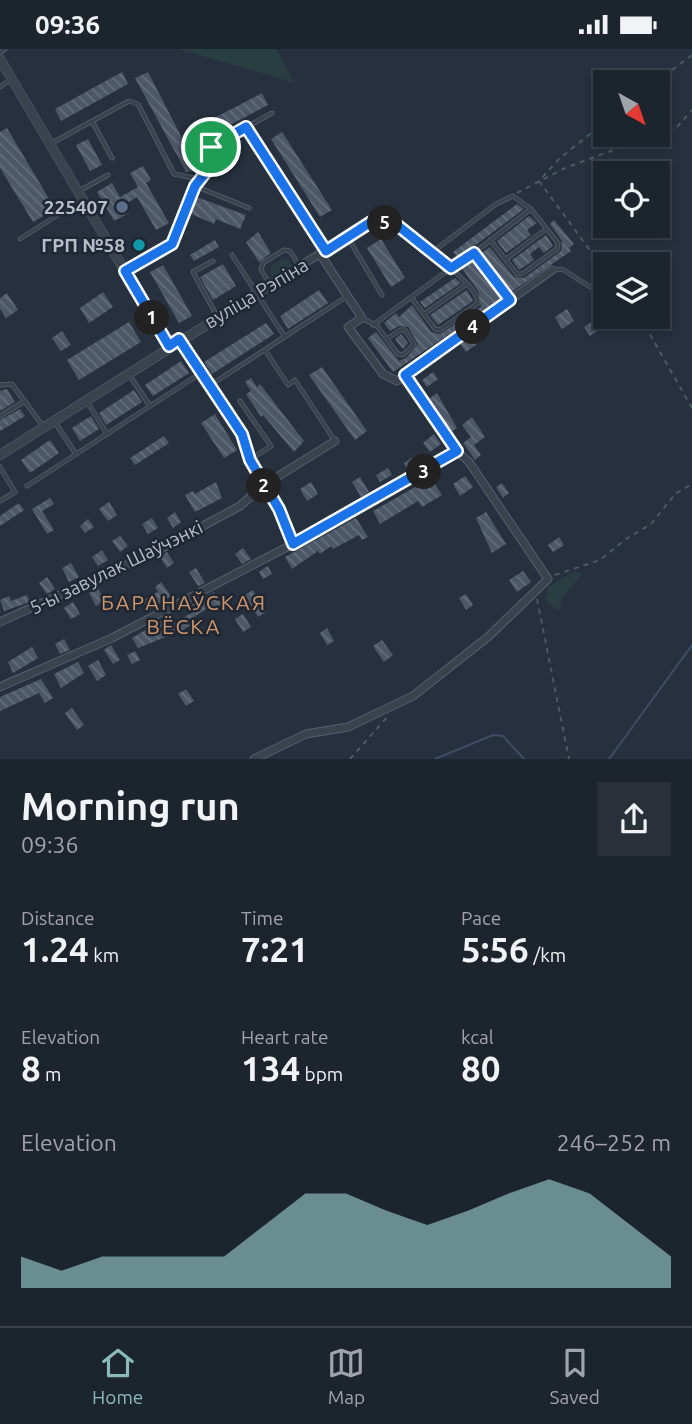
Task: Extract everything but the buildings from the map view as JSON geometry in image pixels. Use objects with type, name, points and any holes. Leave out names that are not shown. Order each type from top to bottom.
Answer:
[{"type":"street","points":[[0,59],[169,346]]},
{"type":"street","name":"вуліца Рэпіна","points":[[0,455],[179,339],[371,222]]},
{"type":"street","points":[[323,252],[362,318],[348,327],[383,374],[397,381],[552,270]]},
{"type":"street","points":[[254,759],[306,734],[348,727],[413,697],[488,636],[548,579],[469,462],[457,451],[405,375]]},
{"type":"street","name":"5-ы завулак Шаўчэнкі","points":[[0,622],[151,554],[240,506],[264,485],[335,441]]},
{"type":"street","points":[[0,687],[112,638],[293,544],[457,451]]},
{"type":"lane","points":[[0,53],[5,49]]},
{"type":"lane","points":[[0,87],[12,79]]},
{"type":"lane","points":[[49,145],[129,101],[138,104],[174,174],[199,179]]},
{"type":"lane","points":[[125,271],[172,244],[195,186],[210,167],[211,147],[272,113]]},
{"type":"lane","points":[[92,121],[112,158]]},
{"type":"lane","points":[[246,127],[323,252]]},
{"type":"lane","points":[[20,239],[108,175]]},
{"type":"lane","points":[[195,186],[249,208]]},
{"type":"lane","points":[[431,254],[496,204],[513,195],[531,209],[558,243],[557,249],[522,274],[517,274],[491,240]]},
{"type":"lane","points":[[373,325],[531,209]]},
{"type":"lane","points":[[371,222],[397,225],[451,268],[478,297],[478,303],[439,330],[411,297]]},
{"type":"lane","points":[[506,259],[547,229]]},
{"type":"lane","points":[[347,237],[382,295]]},
{"type":"lane","points":[[270,284],[261,269],[263,263],[285,250],[290,251],[300,266]]},
{"type":"lane","points":[[474,253],[510,300]]},
{"type":"lane","points":[[232,255],[285,337]]},
{"type":"lane","points":[[213,261],[192,272],[217,316]]},
{"type":"lane","points":[[552,270],[562,269],[593,289]]},
{"type":"lane","points":[[424,314],[467,284]]},
{"type":"lane","points":[[209,386],[348,296]]},
{"type":"lane","points":[[362,318],[373,325],[398,353],[403,355],[414,344],[405,330],[400,330],[387,339]]},
{"type":"lane","points":[[179,339],[242,434],[250,460],[279,509],[293,544]]},
{"type":"lane","points":[[265,349],[288,384],[295,380],[335,441]]},
{"type":"lane","points":[[128,372],[150,406]]},
{"type":"lane","points":[[27,486],[201,373]]},
{"type":"lane","points":[[0,384],[12,384],[43,427]]},
{"type":"lane","points":[[85,399],[107,434]]},
{"type":"lane","points":[[0,417],[25,401]]},
{"type":"lane","points":[[240,401],[271,446],[250,460]]},
{"type":"lane","points":[[54,420],[76,454]]},
{"type":"lane","points":[[0,467],[15,492],[0,501]]},
{"type":"path","points":[[670,72],[692,55]]},
{"type":"path","points":[[670,129],[677,127],[692,110]]},
{"type":"path","points":[[539,181],[559,159],[593,132]]},
{"type":"path","points":[[513,195],[565,168],[621,147]]},
{"type":"path","points":[[539,181],[593,254]]},
{"type":"path","points":[[647,329],[692,408]]},
{"type":"path","points":[[548,579],[600,560],[626,539],[651,524],[675,494],[692,484]]},
{"type":"path","points":[[536,592],[569,759]]},
{"type":"path","points":[[350,759],[397,708]]},
{"type":"green space","points":[[179,49],[276,49],[295,83]]},
{"type":"green space","points":[[283,259],[289,259],[292,268],[271,276],[271,266]]},
{"type":"green space","points":[[573,572],[582,574],[562,598],[560,609],[555,609],[546,601],[548,587]]},
{"type":"waterway","points":[[609,759],[692,645]]},
{"type":"waterway","points":[[435,759],[493,735],[503,736],[524,759]]},
{"type":"place","name":"225407","points":[[122,207]]},
{"type":"place","name":"ГРП №58","points":[[139,245]]},
{"type":"district","name":"БАРАНАЎСКАЯ ВЁСКА","points":[[184,615]]},
{"type":"route","points":[[246,127],[326,251],[371,222],[397,225],[451,268],[474,253],[510,300],[405,375],[457,451],[293,544],[279,509],[250,460],[242,434],[179,339],[169,346],[125,271],[172,244],[195,186],[210,167],[211,147],[246,127]]}]
